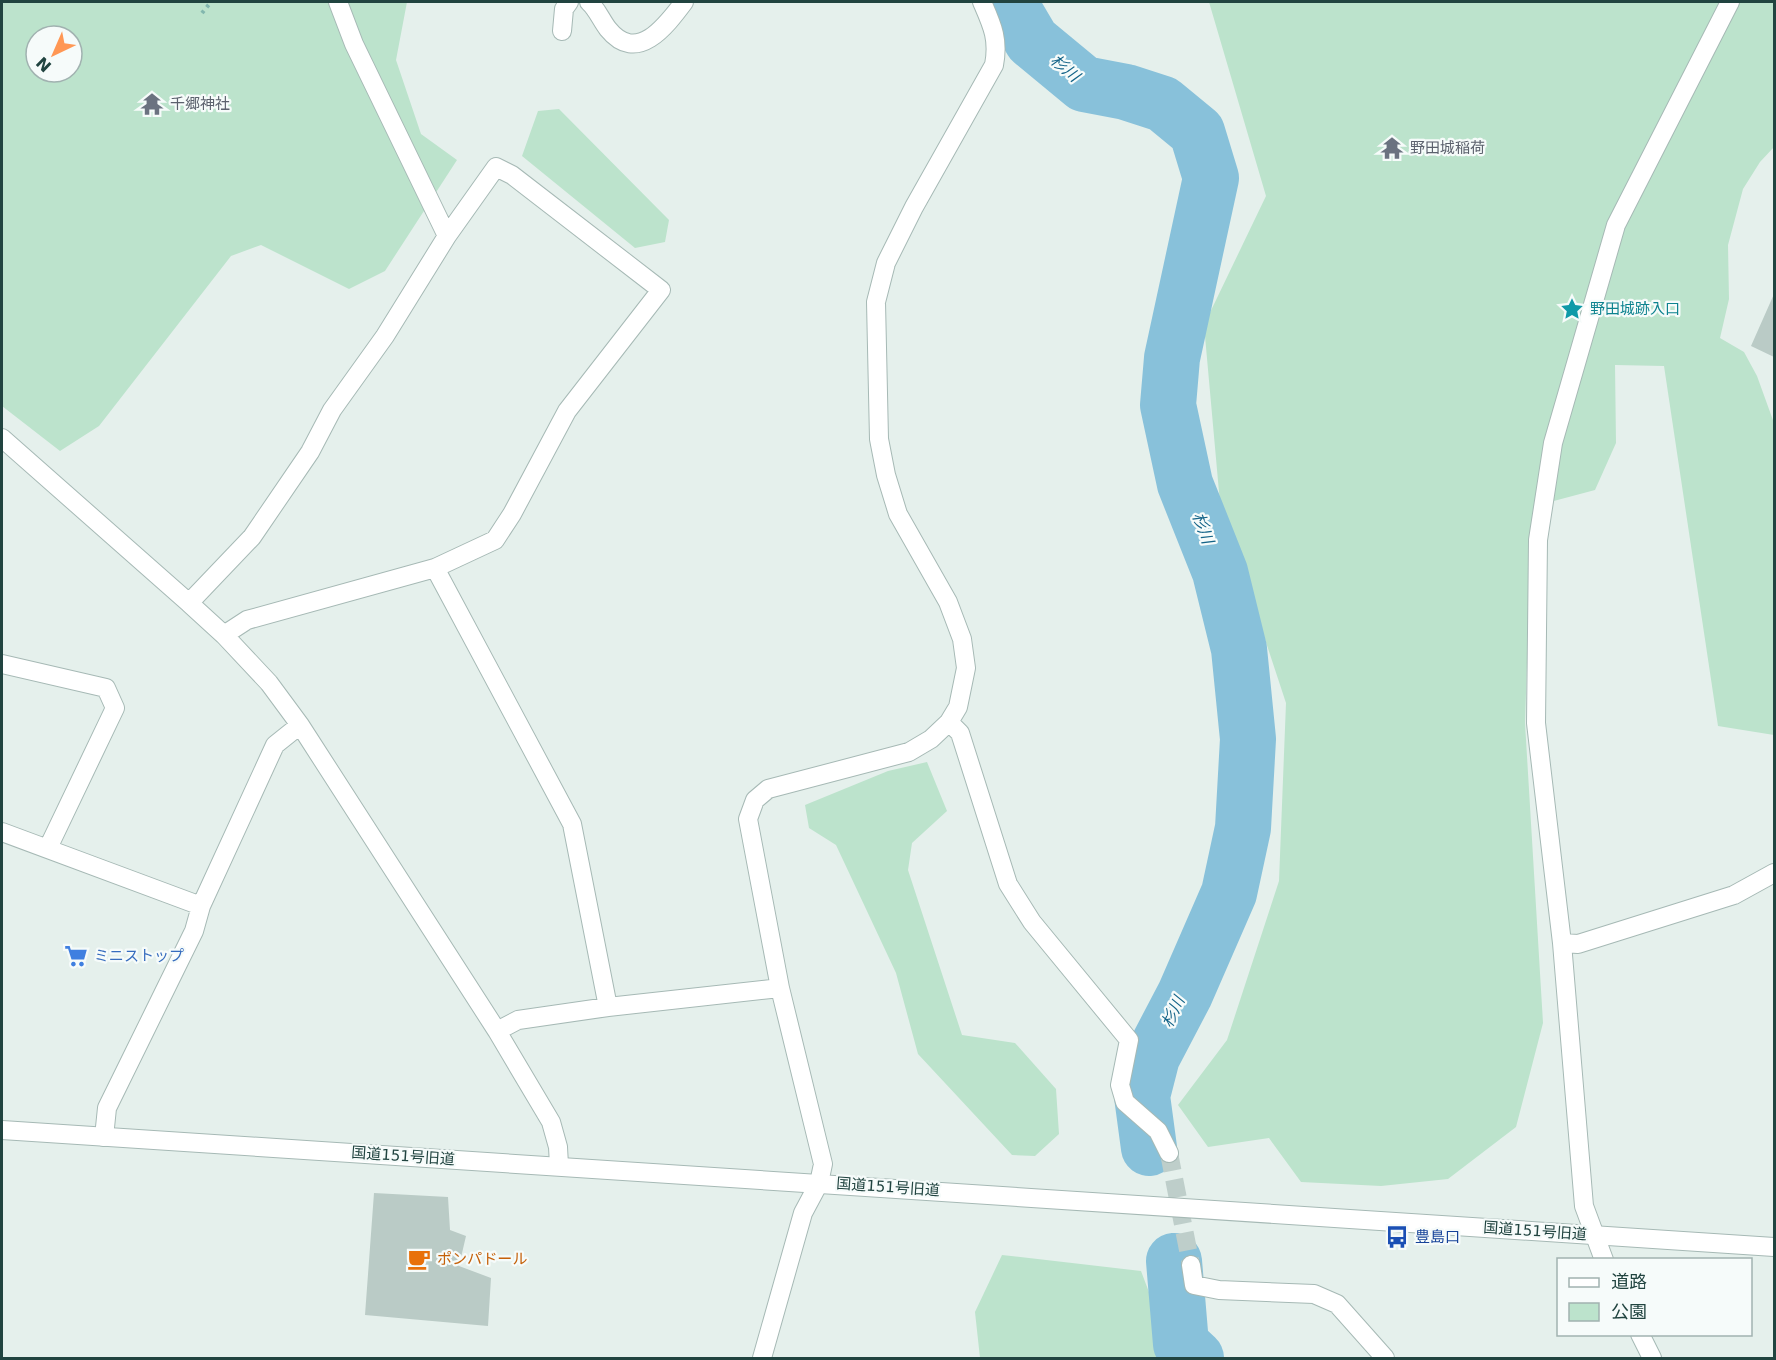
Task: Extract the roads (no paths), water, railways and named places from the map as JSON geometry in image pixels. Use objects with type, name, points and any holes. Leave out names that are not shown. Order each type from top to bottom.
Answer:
[{"type":"street","points":[[338,2],[354,44],[447,237]]},
{"type":"street","points":[[562,30],[564,9],[569,2]]},
{"type":"street","points":[[589,2],[607,28],[618,39],[635,44],[649,40],[666,26],[684,2]]},
{"type":"street","points":[[762,1359],[803,1213],[819,1183],[823,1164],[780,988],[748,819],[755,800],[768,789],[909,752],[931,739],[949,722],[958,706],[966,668],[962,639],[948,602],[898,514],[886,475],[879,440],[876,302],[886,263],[914,207],[994,66],[997,48],[995,33],[982,2]]},
{"type":"street","points":[[1603,1258],[1584,1206],[1562,943],[1536,723],[1538,540],[1553,442],[1616,225],[1730,2]]},
{"type":"street","points":[[189,603],[252,537],[310,452],[332,411],[385,336],[447,237],[496,167],[512,175],[661,290],[567,411],[512,514],[495,540],[435,568],[247,620],[224,635]]},
{"type":"street","points":[[2,438],[224,635],[268,682],[300,725],[497,1030],[551,1122],[558,1147],[559,1165]]},
{"type":"street","points":[[435,568],[572,824],[608,1007]]},
{"type":"street","points":[[2,664],[106,688],[115,708],[48,848]]},
{"type":"street","points":[[949,722],[960,733],[1008,884],[1032,922],[1129,1040],[1120,1086],[1125,1102],[1158,1131],[1169,1153]]},
{"type":"street","points":[[104,1137],[107,1108],[194,931],[201,906],[275,745],[300,725]]},
{"type":"street","points":[[2,832],[201,906]]},
{"type":"street","points":[[1562,943],[1578,944],[1734,895],[1774,873]]},
{"type":"street","points":[[497,1030],[518,1020],[608,1007],[780,988]]},
{"type":"street","name":"国道151号旧道","points":[[2,1130],[1774,1247]]},
{"type":"street","points":[[1191,1264],[1194,1285],[1219,1290],[1314,1294],[1337,1304],[1385,1359]]},
{"type":"street","points":[[1640,1336],[1652,1359]]},
{"type":"waterway","name":"杉川","points":[[1009,2],[1032,41],[1084,84],[1126,92],[1163,104],[1197,132],[1211,178],[1172,358],[1168,405],[1185,484],[1220,572],[1239,649],[1248,739],[1243,828],[1229,893],[1185,994],[1152,1057],[1142,1096],[1149,1148]]},
{"type":"waterway","name":"杉川","points":[[1174,1261],[1181,1344],[1196,1358]]},
{"type":"tunnel","points":[[1169,1153],[1191,1265]]},
{"type":"place","name":"千郷神社","points":[[152,104]]},
{"type":"place","name":"野田城稲荷","points":[[1392,148]]},
{"type":"place","name":"野田城跡入口","points":[[1572,309]]},
{"type":"place","name":"ミニストップ","points":[[76,956]]},
{"type":"place","name":"豊島口","points":[[1397,1237]]},
{"type":"place","name":"ポンパドール","points":[[419,1259]]}]
